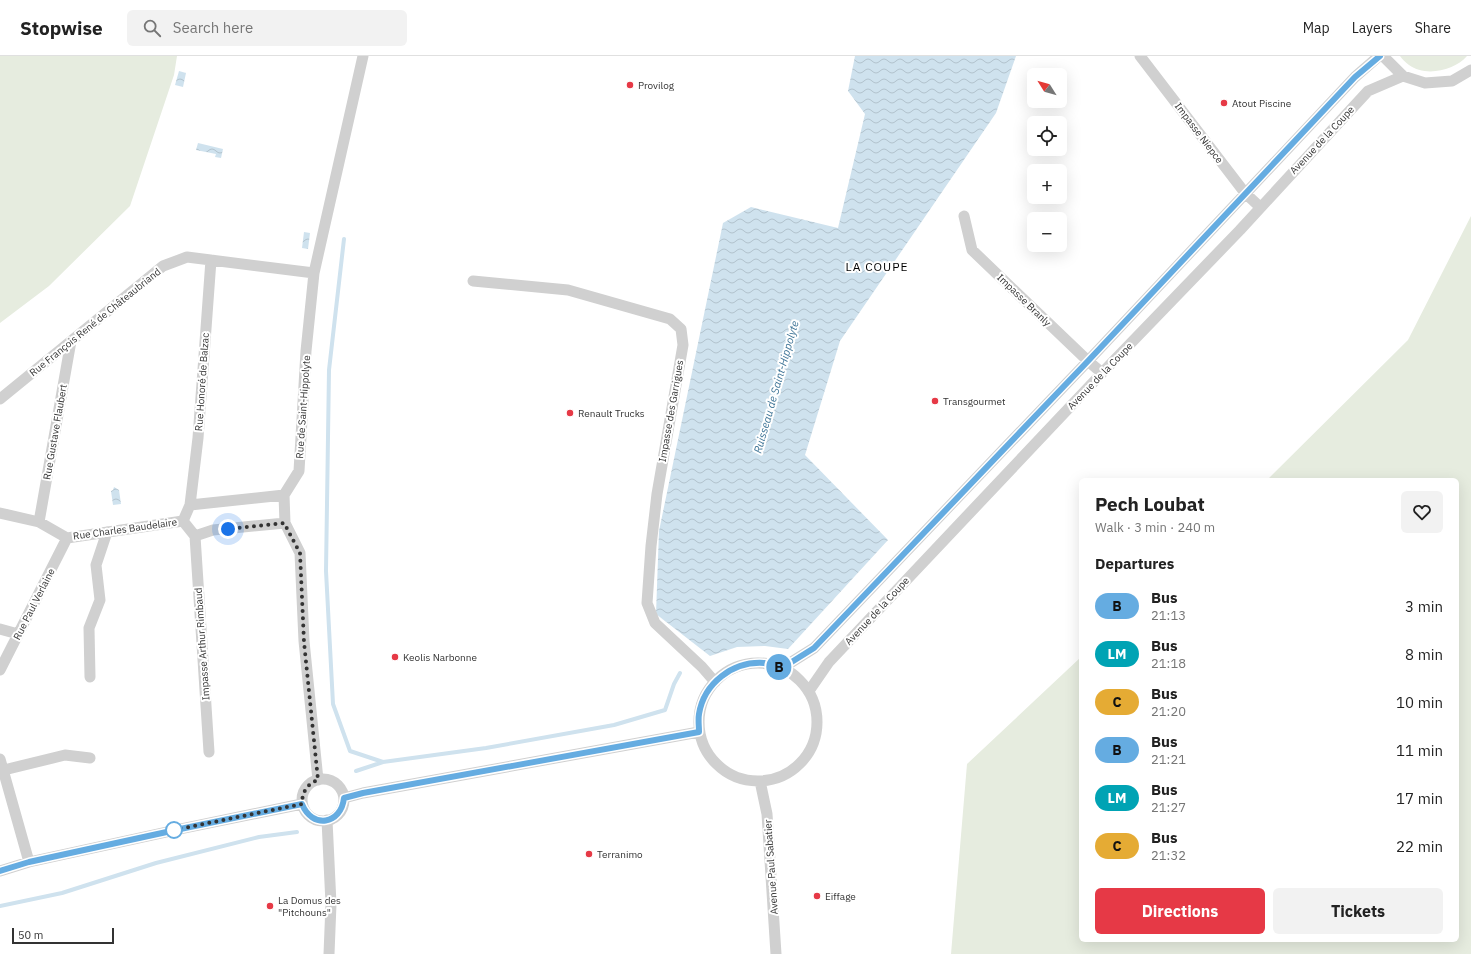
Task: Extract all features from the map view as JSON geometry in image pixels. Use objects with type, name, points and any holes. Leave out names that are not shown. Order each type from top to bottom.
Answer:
[{"type":"street","name":"Rue de Saint-Hippolyte","points":[[284,495],[299,471],[306,351],[314,273],[363,56]]},
{"type":"street","name":"Impasse Niepce","points":[[1140,56],[1245,193],[1260,207]]},
{"type":"street","name":"Avenue de la Coupe","points":[[782,668],[814,648],[1088,361],[1355,77],[1380,56]]},
{"type":"street","points":[[1383,56],[1403,76],[1425,83],[1452,81],[1471,70]]},
{"type":"street","name":"Avenue de la Coupe","points":[[809,691],[829,662],[1102,373],[1240,230],[1368,91],[1403,76]]},
{"type":"street","name":"Impasse Branly","points":[[964,216],[972,250],[1102,373]]},
{"type":"street","name":"Rue François René de Châteaubriand","points":[[0,399],[163,266],[187,257],[314,273]]},
{"type":"street","name":"Rue Honoré de Balzac","points":[[190,505],[198,438],[211,260]]},
{"type":"street","name":"Impasse des Garrigues","points":[[473,281],[568,290],[670,319],[681,329],[683,344],[657,494],[651,546],[647,603],[655,623],[702,667],[715,682]]},
{"type":"street","name":"Rue Gustave Flaubert","points":[[39,522],[71,341]]},
{"type":"street","points":[[190,505],[284,495],[284,523],[300,553],[304,642],[318,780]]},
{"type":"street","name":"Rue Charles Baudelaire","points":[[183,521],[190,505]]},
{"type":"street","points":[[0,513],[39,522],[67,538]]},
{"type":"street","name":"Rue Charles Baudelaire","points":[[67,538],[183,521]]},
{"type":"street","name":"Rue Charles Baudelaire","points":[[183,521],[195,536]]},
{"type":"street","points":[[195,536],[213,530],[284,523]]},
{"type":"street","points":[[90,677],[89,628],[100,600],[96,565],[107,532]]},
{"type":"street","name":"Impasse Arthur Rimbaud","points":[[195,536],[209,752]]},
{"type":"street","name":"Rue Paul Verlaine","points":[[0,670],[67,538]]},
{"type":"street","points":[[0,629],[18,634]]},
{"type":"street","points":[[764,663],[782,668],[809,691],[816,710],[816,731],[810,750],[797,766],[780,777],[760,781],[743,780],[727,773],[714,762],[705,748],[699,732],[699,714],[704,697],[715,682],[729,670],[746,664],[764,663]]},
{"type":"street","points":[[344,798],[363,793],[699,732]]},
{"type":"street","points":[[29,862],[2,765],[65,755],[90,758]]},
{"type":"street","points":[[325,779],[338,785],[344,798],[338,815],[321,821],[314,819],[305,810],[302,804],[304,791],[312,782],[325,779]]},
{"type":"street","name":"Avenue Paul Sabatier","points":[[760,781],[768,814],[776,954]]},
{"type":"street","points":[[0,871],[29,862],[216,820],[302,804]]},
{"type":"street","points":[[327,820],[331,904],[329,954]]},
{"type":"shaded area","points":[[0,56],[177,56],[174,75],[130,206],[49,286],[0,323]]},
{"type":"shaded area","points":[[1400,56],[1467,56],[1447,69],[1439,71],[1423,71],[1408,64]]},
{"type":"shaded area","points":[[1471,216],[1471,954],[951,954],[967,764],[1079,659],[1079,942],[1459,942],[1459,478],[1269,478],[1408,340]]},
{"type":"water","name":"Ruisseau de Saint-Hippolyte","points":[[855,56],[1016,56],[996,113],[840,341],[805,455],[888,540],[788,649],[765,646],[737,647],[710,656],[656,614],[659,531],[723,223],[751,207],[838,228],[865,114],[848,91]]},
{"type":"water","points":[[179,71],[186,73],[183,87],[175,85]]},
{"type":"water","points":[[198,143],[223,149],[221,158],[215,157],[216,154],[196,150]]},
{"type":"water","points":[[304,232],[310,233],[308,249],[302,248]]},
{"type":"water","points":[[114,487],[119,490],[121,504],[113,505],[111,491]]},
{"type":"waterway","points":[[344,239],[329,370],[326,571],[333,704],[350,751],[383,762]]},
{"type":"waterway","points":[[356,771],[383,762],[486,748],[614,725],[665,710],[674,684],[680,673]]},
{"type":"waterway","points":[[0,906],[62,893],[156,863],[259,837],[297,832]]},
{"type":"bus line","name":"B","points":[[0,871],[29,862],[216,820],[302,804],[309,815],[314,819],[321,821],[327,820],[338,815],[344,798],[363,793],[679,737],[699,732],[699,714],[704,697],[715,682],[729,670],[746,664],[764,663],[782,668],[814,648],[1088,361],[1355,77],[1380,56]]},
{"type":"place","name":"Provilog","points":[[630,85]]},
{"type":"place","name":"Atout Piscine","points":[[1224,103]]},
{"type":"place","name":"Transgourmet","points":[[935,401]]},
{"type":"place","name":"Renault Trucks","points":[[570,413]]},
{"type":"place","name":"Keolis Narbonne","points":[[395,657]]},
{"type":"place","name":"Terranimo","points":[[589,854]]},
{"type":"place","name":"Eiffage","points":[[817,896]]},
{"type":"place","name":"La Domus des \"Pitchouns\"","points":[[270,906]]},
{"type":"district","name":"LA COUPE","points":[[877,266]]},
{"type":"route","points":[[174,830],[216,820],[302,804],[304,791],[312,782],[318,780],[304,642],[300,553],[284,523],[228,529]]}]
